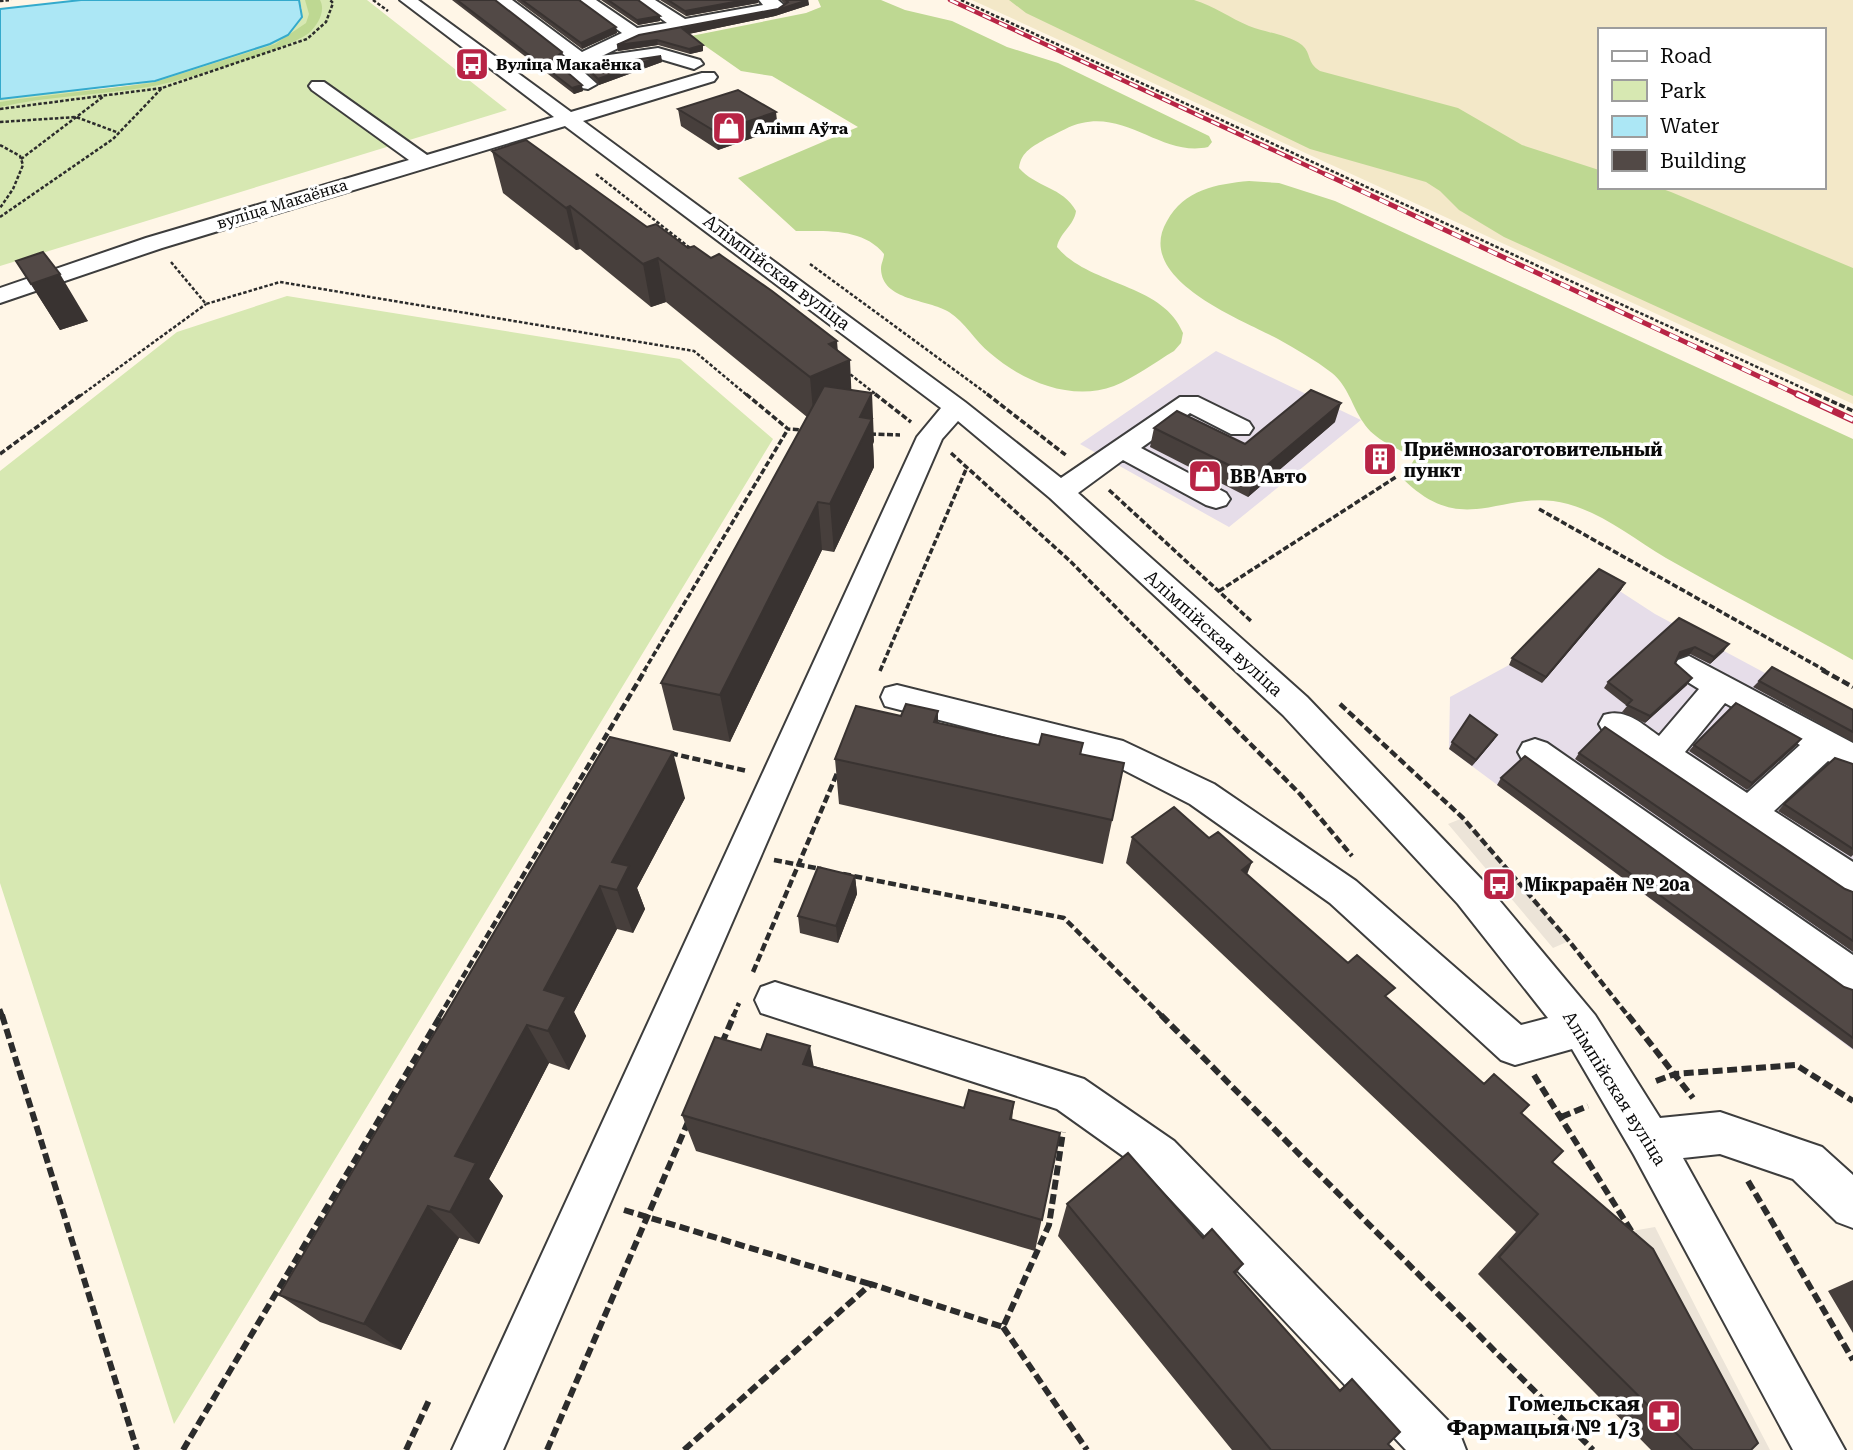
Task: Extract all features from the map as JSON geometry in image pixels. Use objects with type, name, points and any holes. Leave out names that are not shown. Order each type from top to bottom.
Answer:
[{"type":"street","name":"Алімпійская вуліца","points":[[408,0],[956,407],[1060,492],[1295,706],[1471,893],[1581,1028],[1649,1140],[1820,1450]]},
{"type":"street","points":[[502,0],[579,58]]},
{"type":"street","points":[[585,0],[634,34]]},
{"type":"street","points":[[644,0],[682,25]]},
{"type":"street","points":[[708,0],[731,16]]},
{"type":"street","points":[[588,84],[566,66],[634,34],[778,7],[766,0]]},
{"type":"street","name":"вуліца Макаёнка","points":[[0,296],[154,243],[662,90],[701,70],[658,53],[609,62],[579,58]]},
{"type":"street","points":[[318,86],[423,161]]},
{"type":"street","points":[[662,90],[690,106]]},
{"type":"street","points":[[1060,492],[1189,402],[1240,428]]},
{"type":"street","points":[[477,1450],[929,437],[956,407]]},
{"type":"street","points":[[1121,448],[1216,499]]},
{"type":"street","points":[[1689,668],[1839,751],[1749,813]]},
{"type":"street","points":[[1663,755],[1721,685]]},
{"type":"street","points":[[886,691],[1123,754],[1202,794],[1343,892],[1515,1046],[1581,1028]]},
{"type":"street","points":[[1616,724],[1853,882]]},
{"type":"street","points":[[1535,752],[1853,977]]},
{"type":"street","points":[[756,991],[1069,1093],[1160,1156],[1441,1450]]},
{"type":"street","points":[[1649,1140],[1720,1133],[1807,1163],[1853,1206]]},
{"type":"path","points":[[0,1],[11,0]]},
{"type":"path","points":[[0,109],[162,88],[301,43],[329,21],[332,3],[330,0]]},
{"type":"path","points":[[961,0],[1853,411]]},
{"type":"path","points":[[0,217],[118,133],[162,88]]},
{"type":"path","points":[[0,208],[20,173],[21,159],[104,95]]},
{"type":"path","points":[[0,122],[76,117],[118,133]]},
{"type":"path","points":[[0,145],[21,159]]},
{"type":"path","points":[[593,171],[700,256]]},
{"type":"path","points":[[154,243],[206,304]]},
{"type":"path","points":[[0,454],[206,304],[280,282],[694,351],[788,429],[814,430]]},
{"type":"path","points":[[842,368],[967,467],[1070,561],[1300,794],[1359,865]]},
{"type":"path","points":[[183,1450],[788,429]]},
{"type":"path","points":[[865,433],[929,437]]},
{"type":"path","points":[[886,691],[967,467]]},
{"type":"path","points":[[1219,591],[1396,477]]},
{"type":"path","points":[[1539,509],[1853,687]]},
{"type":"path","points":[[605,738],[618,741]]},
{"type":"path","points":[[658,750],[778,778]]},
{"type":"path","points":[[717,1055],[756,991],[799,864],[842,762]]},
{"type":"path","points":[[745,854],[825,870]]},
{"type":"path","points":[[838,873],[1065,918],[1593,1450]]},
{"type":"path","points":[[0,1009],[137,1450]]},
{"type":"path","points":[[1515,1046],[1638,1243]]},
{"type":"path","points":[[1675,1074],[1797,1065],[1853,1101]]},
{"type":"path","points":[[1003,1327],[1049,1225],[1069,1093]]},
{"type":"path","points":[[547,1450],[690,1118]]},
{"type":"path","points":[[589,1200],[871,1284],[1003,1327],[1087,1450]]},
{"type":"path","points":[[684,1450],[871,1284]]},
{"type":"path","points":[[406,1450],[430,1398]]},
{"type":"shaded area","points":[[972,0],[1853,0],[1853,404]]},
{"type":"shaded area","points":[[1216,351],[1361,420],[1229,527],[1080,444]]},
{"type":"shaded area","points":[[1595,575],[1655,614],[1853,720],[1853,1050],[1449,749],[1450,697],[1509,665]]},
{"type":"shaded area","points":[[1463,818],[1569,941],[1553,948],[1448,824]]},
{"type":"shaded area","points":[[1655,1227],[1770,1450],[1742,1450],[1632,1231]]},
{"type":"green space","points":[[299,0],[367,0],[507,110],[0,266],[0,99],[135,85],[174,76],[211,60],[302,9]]},
{"type":"green space","points":[[305,0],[320,0],[322,4],[320,18],[312,30],[297,40],[257,56],[148,87],[0,107],[0,102],[19,99],[152,83],[275,44],[306,23],[309,14]]},
{"type":"green space","points":[[818,0],[881,0],[905,10],[952,21],[1007,47],[1058,63],[1209,136],[1212,142],[1208,147],[1192,148],[1176,146],[1115,124],[1099,121],[1082,123],[1064,129],[1033,147],[1022,157],[1019,168],[1064,197],[1076,211],[1057,247],[1087,270],[1143,294],[1159,304],[1173,317],[1183,333],[1181,343],[1174,351],[1129,379],[1098,390],[1064,390],[1032,380],[990,353],[949,312],[908,298],[889,287],[883,280],[881,269],[884,254],[866,239],[844,233],[796,231],[738,178],[858,127],[772,76],[741,71],[691,36],[806,13],[821,7]]},
{"type":"green space","points":[[1009,0],[1194,0],[1249,26],[1296,41],[1305,48],[1320,71],[1458,108],[1522,145],[1598,170],[1598,189],[1663,189],[1853,268],[1853,396],[1504,237],[1459,210],[1440,191],[1426,182],[1310,149],[1026,13]]},
{"type":"green space","points":[[1249,181],[1279,183],[1335,201],[1853,439],[1853,660],[1689,571],[1606,520],[1581,508],[1545,500],[1465,509],[1446,507],[1425,497],[1403,479],[1415,458],[1373,434],[1359,416],[1342,384],[1332,373],[1292,347],[1196,294],[1177,279],[1165,261],[1160,242],[1167,221],[1182,202],[1202,190]]},
{"type":"green space","points":[[287,296],[680,359],[773,439],[174,1424],[0,883],[0,471],[177,332]]},
{"type":"water","points":[[81,0],[299,0],[302,17],[288,35],[270,44],[155,81],[0,99],[0,9]]},
{"type":"building","points":[[457,0],[495,0],[562,52],[553,60],[582,85],[572,88]]},
{"type":"building","points":[[522,0],[579,0],[616,27],[581,43]]},
{"type":"building","points":[[608,0],[638,0],[660,16],[637,20]]},
{"type":"building","points":[[668,0],[745,0],[685,11]]},
{"type":"building","points":[[786,0],[808,0],[774,11],[683,29],[703,45],[689,49],[657,40],[617,45],[639,35],[778,9],[788,2]]},
{"type":"building","points":[[661,56],[598,79],[581,62],[608,64]]},
{"type":"building","points":[[738,90],[776,112],[716,132],[678,109]]},
{"type":"building","points":[[526,140],[647,227],[656,224],[688,248],[694,246],[711,258],[719,254],[837,341],[829,344],[850,360],[810,377],[658,258],[643,264],[570,206],[566,208],[492,151]]},
{"type":"building","points":[[43,252],[60,274],[31,284],[16,261]]},
{"type":"building","points":[[824,386],[872,393],[860,417],[872,419],[830,504],[818,502],[720,695],[661,683]]},
{"type":"building","points":[[1311,390],[1341,403],[1253,477],[1154,428],[1177,411],[1245,444]]},
{"type":"building","points":[[1599,569],[1625,583],[1546,677],[1512,658]]},
{"type":"building","points":[[1679,618],[1729,644],[1714,657],[1695,647],[1680,652],[1675,663],[1692,678],[1650,716],[1627,705],[1632,700],[1608,682]]},
{"type":"building","points":[[1772,667],[1853,710],[1853,732],[1759,681]]},
{"type":"building","points":[[1736,703],[1801,739],[1752,783],[1694,745]]},
{"type":"building","points":[[906,704],[938,711],[934,722],[1039,745],[1042,734],[1083,743],[1080,754],[1124,763],[1112,820],[835,759],[856,706],[901,716]]},
{"type":"building","points":[[1470,715],[1497,735],[1476,760],[1452,742]]},
{"type":"building","points":[[1605,727],[1853,892],[1853,941],[1579,753]]},
{"type":"building","points":[[610,737],[673,752],[612,862],[629,866],[617,890],[600,886],[544,990],[566,997],[548,1031],[527,1025],[455,1156],[476,1163],[450,1212],[428,1206],[364,1324],[279,1295]]},
{"type":"building","points":[[1525,756],[1844,987],[1853,990],[1853,1038],[1501,778]]},
{"type":"building","points":[[1835,758],[1853,764],[1853,849],[1784,804]]},
{"type":"building","points":[[1174,807],[1209,838],[1218,832],[1252,862],[1242,870],[1348,963],[1357,955],[1395,988],[1385,996],[1484,1084],[1494,1074],[1529,1105],[1521,1113],[1563,1151],[1552,1162],[1653,1249],[1758,1443],[1751,1450],[1693,1450],[1499,1257],[1538,1214],[1132,837]]},
{"type":"building","points":[[818,867],[855,876],[836,926],[798,916]]},
{"type":"building","points":[[767,1034],[810,1046],[803,1064],[964,1108],[969,1090],[1014,1102],[1010,1119],[1060,1133],[1042,1220],[682,1115],[715,1037],[761,1050]]},
{"type":"building","points":[[1128,1153],[1203,1238],[1212,1229],[1243,1264],[1234,1272],[1340,1391],[1352,1379],[1400,1432],[1388,1444],[1394,1450],[1271,1450],[1067,1204]]},
{"type":"railway","points":[[950,0],[1329,176]]},
{"type":"railway","points":[[1325,174],[1801,396]]},
{"type":"railway","points":[[1797,394],[1853,420]]},
{"type":"place","name":"Вуліца Макаёнка","points":[[472,64]]},
{"type":"place","name":"Алімп Аўта","points":[[729,128]]},
{"type":"place","name":"Приёмнозаготовительный пункт","points":[[1380,459]]},
{"type":"place","name":"ВВ Авто","points":[[1205,476]]},
{"type":"place","name":"Мікрараён № 20а","points":[[1499,884]]},
{"type":"place","name":"Гомельская Фармацыя № 1/3","points":[[1664,1416]]}]
